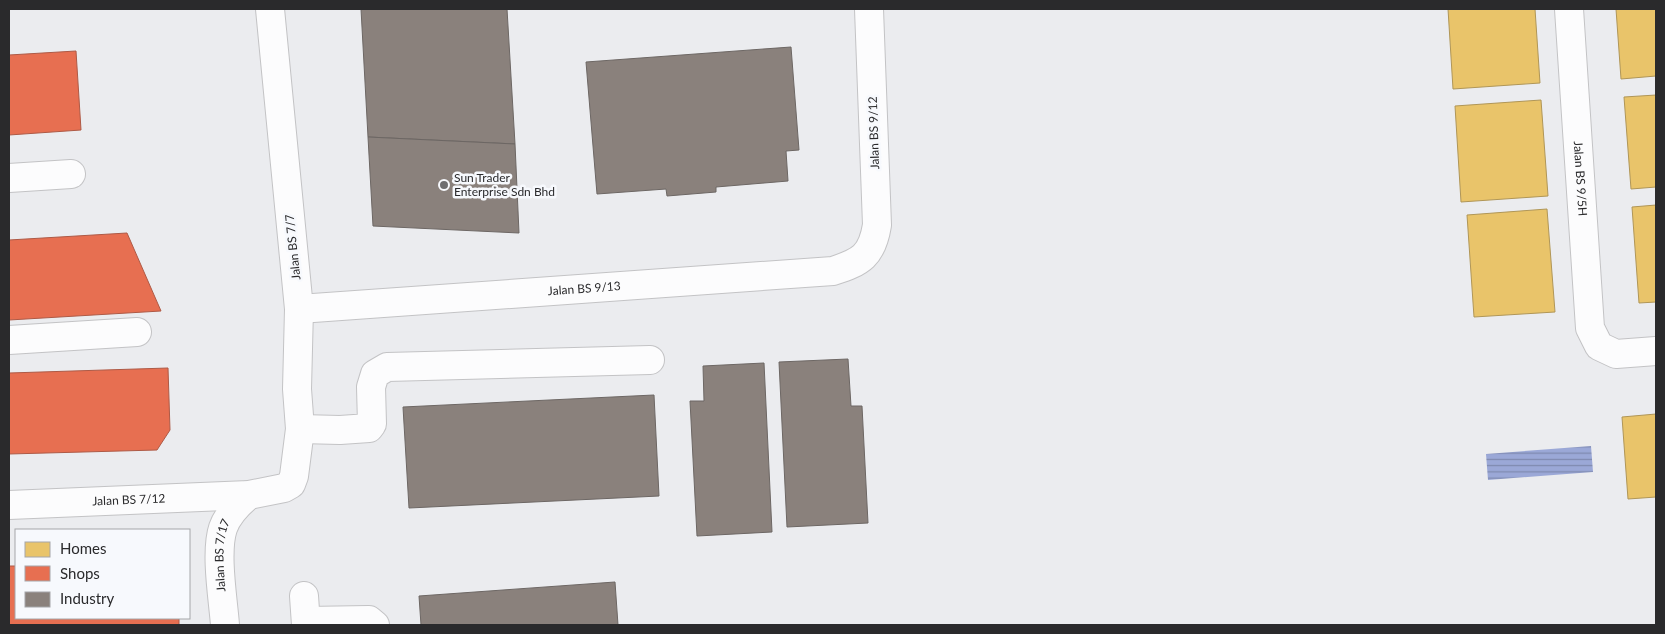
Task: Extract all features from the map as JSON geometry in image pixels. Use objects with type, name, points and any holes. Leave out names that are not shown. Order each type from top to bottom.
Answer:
[{"type":"street","name":"Jalan BS 7/7","points":[[270,9],[299,309],[297,389],[300,429],[294,476],[291,484]]},
{"type":"street","name":"Jalan BS 9/12","points":[[865,255],[874,240],[877,225],[869,9]]},
{"type":"street","name":"Jalan BS 9/5H","points":[[1569,9],[1590,328],[1599,346],[1616,354],[1656,351]]},
{"type":"street","points":[[9,178],[71,174]]},
{"type":"street","name":"Jalan BS 9/13","points":[[299,309],[833,271],[852,265],[865,255]]},
{"type":"street","points":[[9,340],[137,332]]},
{"type":"street","points":[[300,429],[340,430],[369,428],[372,424],[371,386],[375,374],[387,367],[650,360]]},
{"type":"street","name":"Jalan BS 7/12","points":[[9,505],[249,495],[284,488],[291,484]]},
{"type":"street","name":"Jalan BS 7/17","points":[[225,625],[220,552],[223,528],[234,507],[249,495]]},
{"type":"street","points":[[305,614],[369,620],[375,625]]},
{"type":"water","points":[[1591,446],[1593,472],[1488,480],[1486,454]]},
{"type":"building: Homes","points":[[1448,9],[1535,9],[1540,83],[1453,89]]},
{"type":"building: Homes","points":[[1616,9],[1656,9],[1656,76],[1621,79]]},
{"type":"building: Homes","points":[[1656,95],[1656,187],[1631,189],[1624,97]]},
{"type":"building: Homes","points":[[1541,100],[1548,196],[1461,202],[1455,106]]},
{"type":"building: Homes","points":[[1656,205],[1656,302],[1639,303],[1632,207]]},
{"type":"building: Homes","points":[[1547,209],[1555,312],[1474,317],[1467,215]]},
{"type":"building: Homes","points":[[1656,414],[1656,497],[1628,499],[1622,417]]},
{"type":"building: Shops","points":[[76,51],[81,130],[9,135],[9,55]]},
{"type":"building: Shops","points":[[127,233],[161,311],[9,320],[9,240]]},
{"type":"building: Shops","points":[[168,368],[170,430],[157,450],[9,454],[9,373]]},
{"type":"building: Shops","points":[[9,566],[15,566],[15,619],[179,619],[179,625],[9,625]]},
{"type":"building: Industry","points":[[361,9],[507,9],[515,144],[368,137]]},
{"type":"building: Industry","points":[[791,47],[799,150],[786,151],[788,181],[716,187],[716,192],[667,196],[666,189],[597,194],[586,62]]},
{"type":"building: Industry","name":"Sun Trader Enterprise Sdn Bhd","points":[[368,137],[515,144],[519,233],[373,226]]},
{"type":"building: Industry","points":[[848,359],[851,406],[862,406],[868,523],[787,527],[779,362]]},
{"type":"building: Industry","points":[[764,363],[772,532],[697,536],[690,401],[704,401],[703,366]]},
{"type":"building: Industry","points":[[654,395],[659,496],[409,508],[403,407]]},
{"type":"building: Industry","points":[[615,582],[618,625],[421,625],[419,596]]},
{"type":"place","name":"Sun Trader Enterprise Sdn Bhd","points":[[444,185]]}]
